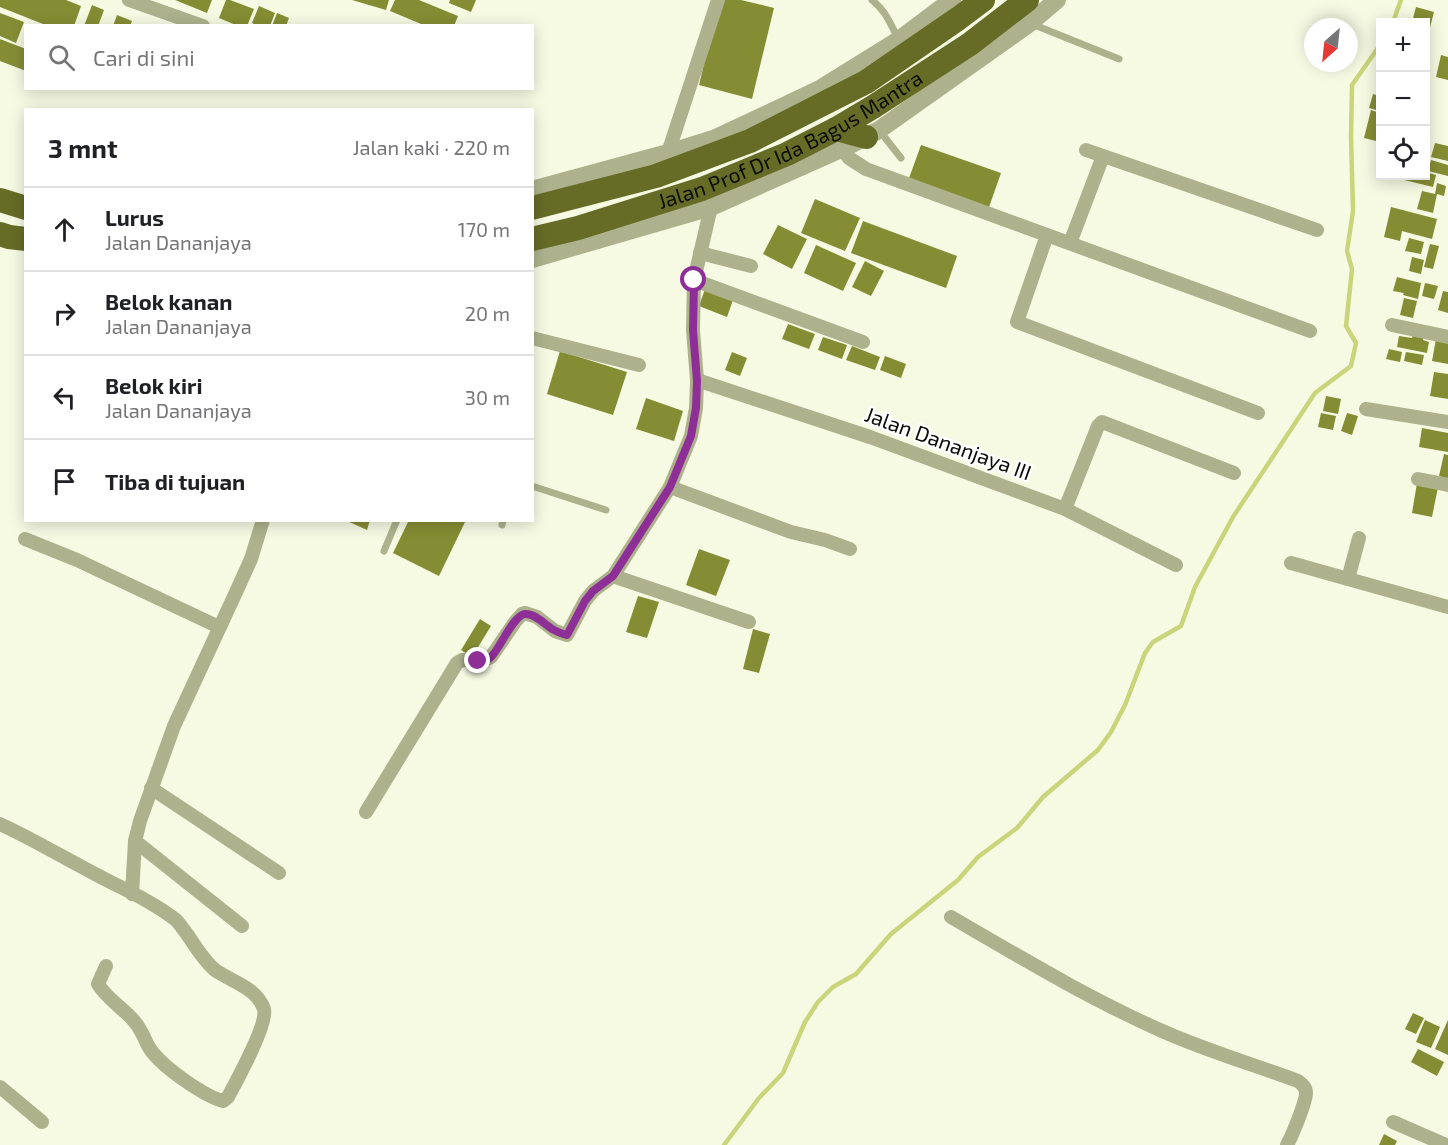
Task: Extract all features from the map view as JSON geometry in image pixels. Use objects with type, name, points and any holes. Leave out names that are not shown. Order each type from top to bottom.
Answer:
[{"type":"highway","name":"Jalan Prof Dr Ida Bagus Mantra","points":[[534,207],[656,176],[750,141],[824,95],[866,81],[982,0]]},
{"type":"highway","name":"Jalan Prof Dr Ida Bagus Mantra","points":[[534,239],[578,228],[702,189],[787,154],[839,139],[873,107],[970,44],[1029,12]]},
{"type":"highway","points":[[839,139],[872,134]]},
{"type":"highway","points":[[0,200],[24,207]]},
{"type":"street","points":[[129,0],[196,24]]},
{"type":"street","points":[[668,153],[718,0]]},
{"type":"street","points":[[534,189],[716,138],[824,95],[952,0]]},
{"type":"street","points":[[872,134],[1029,12],[1057,0]]},
{"type":"street","points":[[534,258],[711,207],[839,139],[849,158],[866,169],[1310,331]]},
{"type":"street","points":[[1086,150],[1317,230]]},
{"type":"street","points":[[1070,243],[1103,156]]},
{"type":"street","points":[[366,812],[457,663],[462,660],[484,660],[491,657],[514,622],[525,613],[537,617],[555,631],[567,635],[585,601],[593,591],[613,576],[670,487],[691,436],[696,408],[694,280],[711,207]]},
{"type":"street","points":[[1047,235],[1017,322],[1258,413]]},
{"type":"street","points":[[700,253],[751,266]]},
{"type":"street","points":[[694,280],[864,342]]},
{"type":"street","points":[[1392,325],[1448,338]]},
{"type":"street","points":[[534,339],[639,365]]},
{"type":"street","name":"Jalan Dananjaya III","points":[[697,381],[870,437],[1065,509],[1176,565]]},
{"type":"street","points":[[1366,409],[1448,422]]},
{"type":"street","points":[[1065,509],[1098,426],[1102,422],[1234,473]]},
{"type":"street","points":[[1418,478],[1448,484]]},
{"type":"street","points":[[670,487],[791,532],[850,549]]},
{"type":"street","points":[[132,894],[135,841],[151,788],[181,709],[250,559],[262,522]]},
{"type":"street","points":[[1348,579],[1359,538]]},
{"type":"street","points":[[25,539],[77,560],[219,627]]},
{"type":"street","points":[[1292,563],[1448,607]]},
{"type":"street","points":[[613,576],[749,622]]},
{"type":"street","points":[[151,788],[279,873]]},
{"type":"street","points":[[0,824],[156,905],[178,922],[197,950],[214,969],[243,985],[255,996],[264,1010],[264,1018],[251,1053],[228,1097],[223,1101],[215,1099],[164,1064],[152,1052],[142,1031],[133,1019],[114,1003],[98,984],[106,966]]},
{"type":"street","points":[[135,841],[242,926]]},
{"type":"street","points":[[951,917],[1058,980],[1160,1030],[1298,1081],[1304,1086],[1306,1094],[1287,1145]]},
{"type":"street","points":[[0,1087],[42,1122]]},
{"type":"street","points":[[1393,1122],[1446,1145]]},
{"type":"lane","points":[[872,0],[888,16],[899,40]]},
{"type":"lane","points":[[1029,12],[1119,59]]},
{"type":"lane","points":[[872,134],[901,158]]},
{"type":"lane","points":[[534,487],[606,510]]},
{"type":"lane","points":[[384,551],[396,522]]},
{"type":"building","points":[[0,0],[66,0],[81,6],[75,24],[43,24],[0,7]]},
{"type":"building","points":[[175,0],[212,0],[207,13]]},
{"type":"building","points":[[226,0],[254,9],[248,24],[233,24],[219,18]]},
{"type":"building","points":[[352,0],[389,0],[386,10]]},
{"type":"building","points":[[395,0],[419,0],[458,16],[455,24],[421,24],[390,11]]},
{"type":"building","points":[[450,0],[476,0],[471,12],[449,3]]},
{"type":"building","points":[[719,0],[741,0],[774,8],[752,99],[699,85]]},
{"type":"building","points":[[92,5],[104,10],[99,24],[85,24]]},
{"type":"building","points":[[259,6],[275,13],[271,24],[252,23]]},
{"type":"building","points":[[1416,7],[1434,12],[1430,28],[1430,18],[1413,18]]},
{"type":"building","points":[[0,13],[24,22],[16,43],[0,36]]},
{"type":"building","points":[[277,13],[289,18],[287,24],[273,24]]},
{"type":"building","points":[[117,15],[132,21],[131,24],[114,24]]},
{"type":"building","points":[[0,39],[24,48],[24,70],[0,61]]},
{"type":"building","points":[[1441,55],[1448,57],[1448,80],[1436,77]]},
{"type":"building","points":[[1373,94],[1376,95],[1376,110],[1369,108]]},
{"type":"building","points":[[1371,110],[1376,112],[1376,141],[1364,138]]},
{"type":"building","points":[[1435,143],[1448,146],[1448,161],[1431,157]]},
{"type":"building","points":[[921,145],[1001,173],[988,210],[908,181]]},
{"type":"building","points":[[1431,160],[1448,165],[1448,176],[1430,172]]},
{"type":"building","points":[[1430,173],[1436,175],[1433,187],[1404,180],[1430,180]]},
{"type":"building","points":[[1437,183],[1446,186],[1444,196],[1437,194],[1433,213],[1417,209],[1422,191],[1435,194]]},
{"type":"building","points":[[815,199],[860,218],[845,251],[801,233]]},
{"type":"building","points":[[1391,207],[1437,219],[1432,239],[1402,231],[1400,241],[1384,237]]},
{"type":"building","points":[[863,221],[957,256],[946,288],[851,253]]},
{"type":"building","points":[[778,225],[807,239],[792,269],[763,254]]},
{"type":"building","points":[[1409,238],[1424,242],[1421,254],[1405,251]]},
{"type":"building","points":[[1430,244],[1439,246],[1433,269],[1424,267]]},
{"type":"building","points":[[816,245],[856,263],[843,291],[804,273]]},
{"type":"building","points":[[1412,257],[1424,260],[1421,274],[1409,271]]},
{"type":"building","points":[[865,261],[884,271],[871,296],[852,287]]},
{"type":"building","points":[[1397,277],[1421,283],[1418,299],[1393,291]]},
{"type":"building","points":[[1425,283],[1438,286],[1434,299],[1422,296]]},
{"type":"building","points":[[705,289],[733,300],[727,317],[699,306]]},
{"type":"building","points":[[1443,291],[1448,292],[1448,313],[1438,310]]},
{"type":"building","points":[[1404,298],[1417,301],[1413,318],[1400,315]]},
{"type":"building","points":[[788,324],[815,334],[809,349],[782,339]]},
{"type":"building","points":[[1414,332],[1424,335],[1423,340],[1429,342],[1427,353],[1397,347],[1399,336],[1412,338]]},
{"type":"building","points":[[823,337],[847,345],[842,359],[818,350]]},
{"type":"building","points":[[1436,339],[1448,342],[1448,364],[1432,361]]},
{"type":"building","points":[[852,346],[880,357],[875,370],[846,360]]},
{"type":"building","points":[[1389,349],[1402,352],[1400,362],[1386,359]]},
{"type":"building","points":[[560,351],[627,372],[613,415],[547,394]]},
{"type":"building","points":[[732,352],[747,358],[740,376],[725,370]]},
{"type":"building","points":[[1406,352],[1424,355],[1422,365],[1404,361]]},
{"type":"building","points":[[885,356],[906,364],[901,378],[880,370]]},
{"type":"building","points":[[1434,372],[1448,374],[1448,399],[1430,396]]},
{"type":"building","points":[[1326,396],[1341,399],[1338,414],[1323,411]]},
{"type":"building","points":[[646,398],[683,411],[674,441],[636,429]]},
{"type":"building","points":[[1321,413],[1336,416],[1333,430],[1318,427]]},
{"type":"building","points":[[1347,413],[1358,416],[1352,435],[1341,431]]},
{"type":"building","points":[[1422,428],[1448,433],[1448,452],[1419,447]]},
{"type":"building","points":[[1444,454],[1448,455],[1448,479],[1439,476]]},
{"type":"building","points":[[1417,483],[1438,487],[1432,517],[1412,513]]},
{"type":"building","points":[[349,522],[369,522],[367,530]]},
{"type":"building","points":[[408,522],[465,522],[439,576],[393,553]]},
{"type":"building","points":[[699,549],[730,560],[716,596],[686,585]]},
{"type":"building","points":[[638,596],[659,602],[647,638],[626,632]]},
{"type":"building","points":[[480,619],[491,626],[472,657],[461,650]]},
{"type":"building","points":[[753,629],[770,634],[759,673],[743,669]]},
{"type":"building","points":[[1413,1013],[1424,1018],[1416,1034],[1405,1029]]},
{"type":"building","points":[[1425,1020],[1440,1027],[1431,1048],[1416,1042]]},
{"type":"building","points":[[1448,1020],[1448,1055],[1435,1049]]},
{"type":"building","points":[[1418,1049],[1444,1062],[1437,1076],[1411,1062]]},
{"type":"building","points":[[1384,1134],[1397,1141],[1395,1145],[1379,1145]]},
{"type":"waterway","points":[[1394,18],[1401,0]]},
{"type":"waterway","points":[[724,1145],[759,1098],[783,1073],[805,1022],[818,1002],[833,987],[856,974],[891,934],[958,880],[978,857],[1017,828],[1043,797],[1098,750],[1111,732],[1125,705],[1145,653],[1153,642],[1181,626],[1195,587],[1233,517],[1315,393],[1351,366],[1356,343],[1346,326],[1352,269],[1347,251],[1353,211],[1352,85],[1376,51]]},
{"type":"route","points":[[478,661],[491,657],[514,622],[525,613],[537,617],[555,631],[567,635],[585,601],[593,591],[613,576],[670,487],[691,436],[696,408],[694,280]]}]
